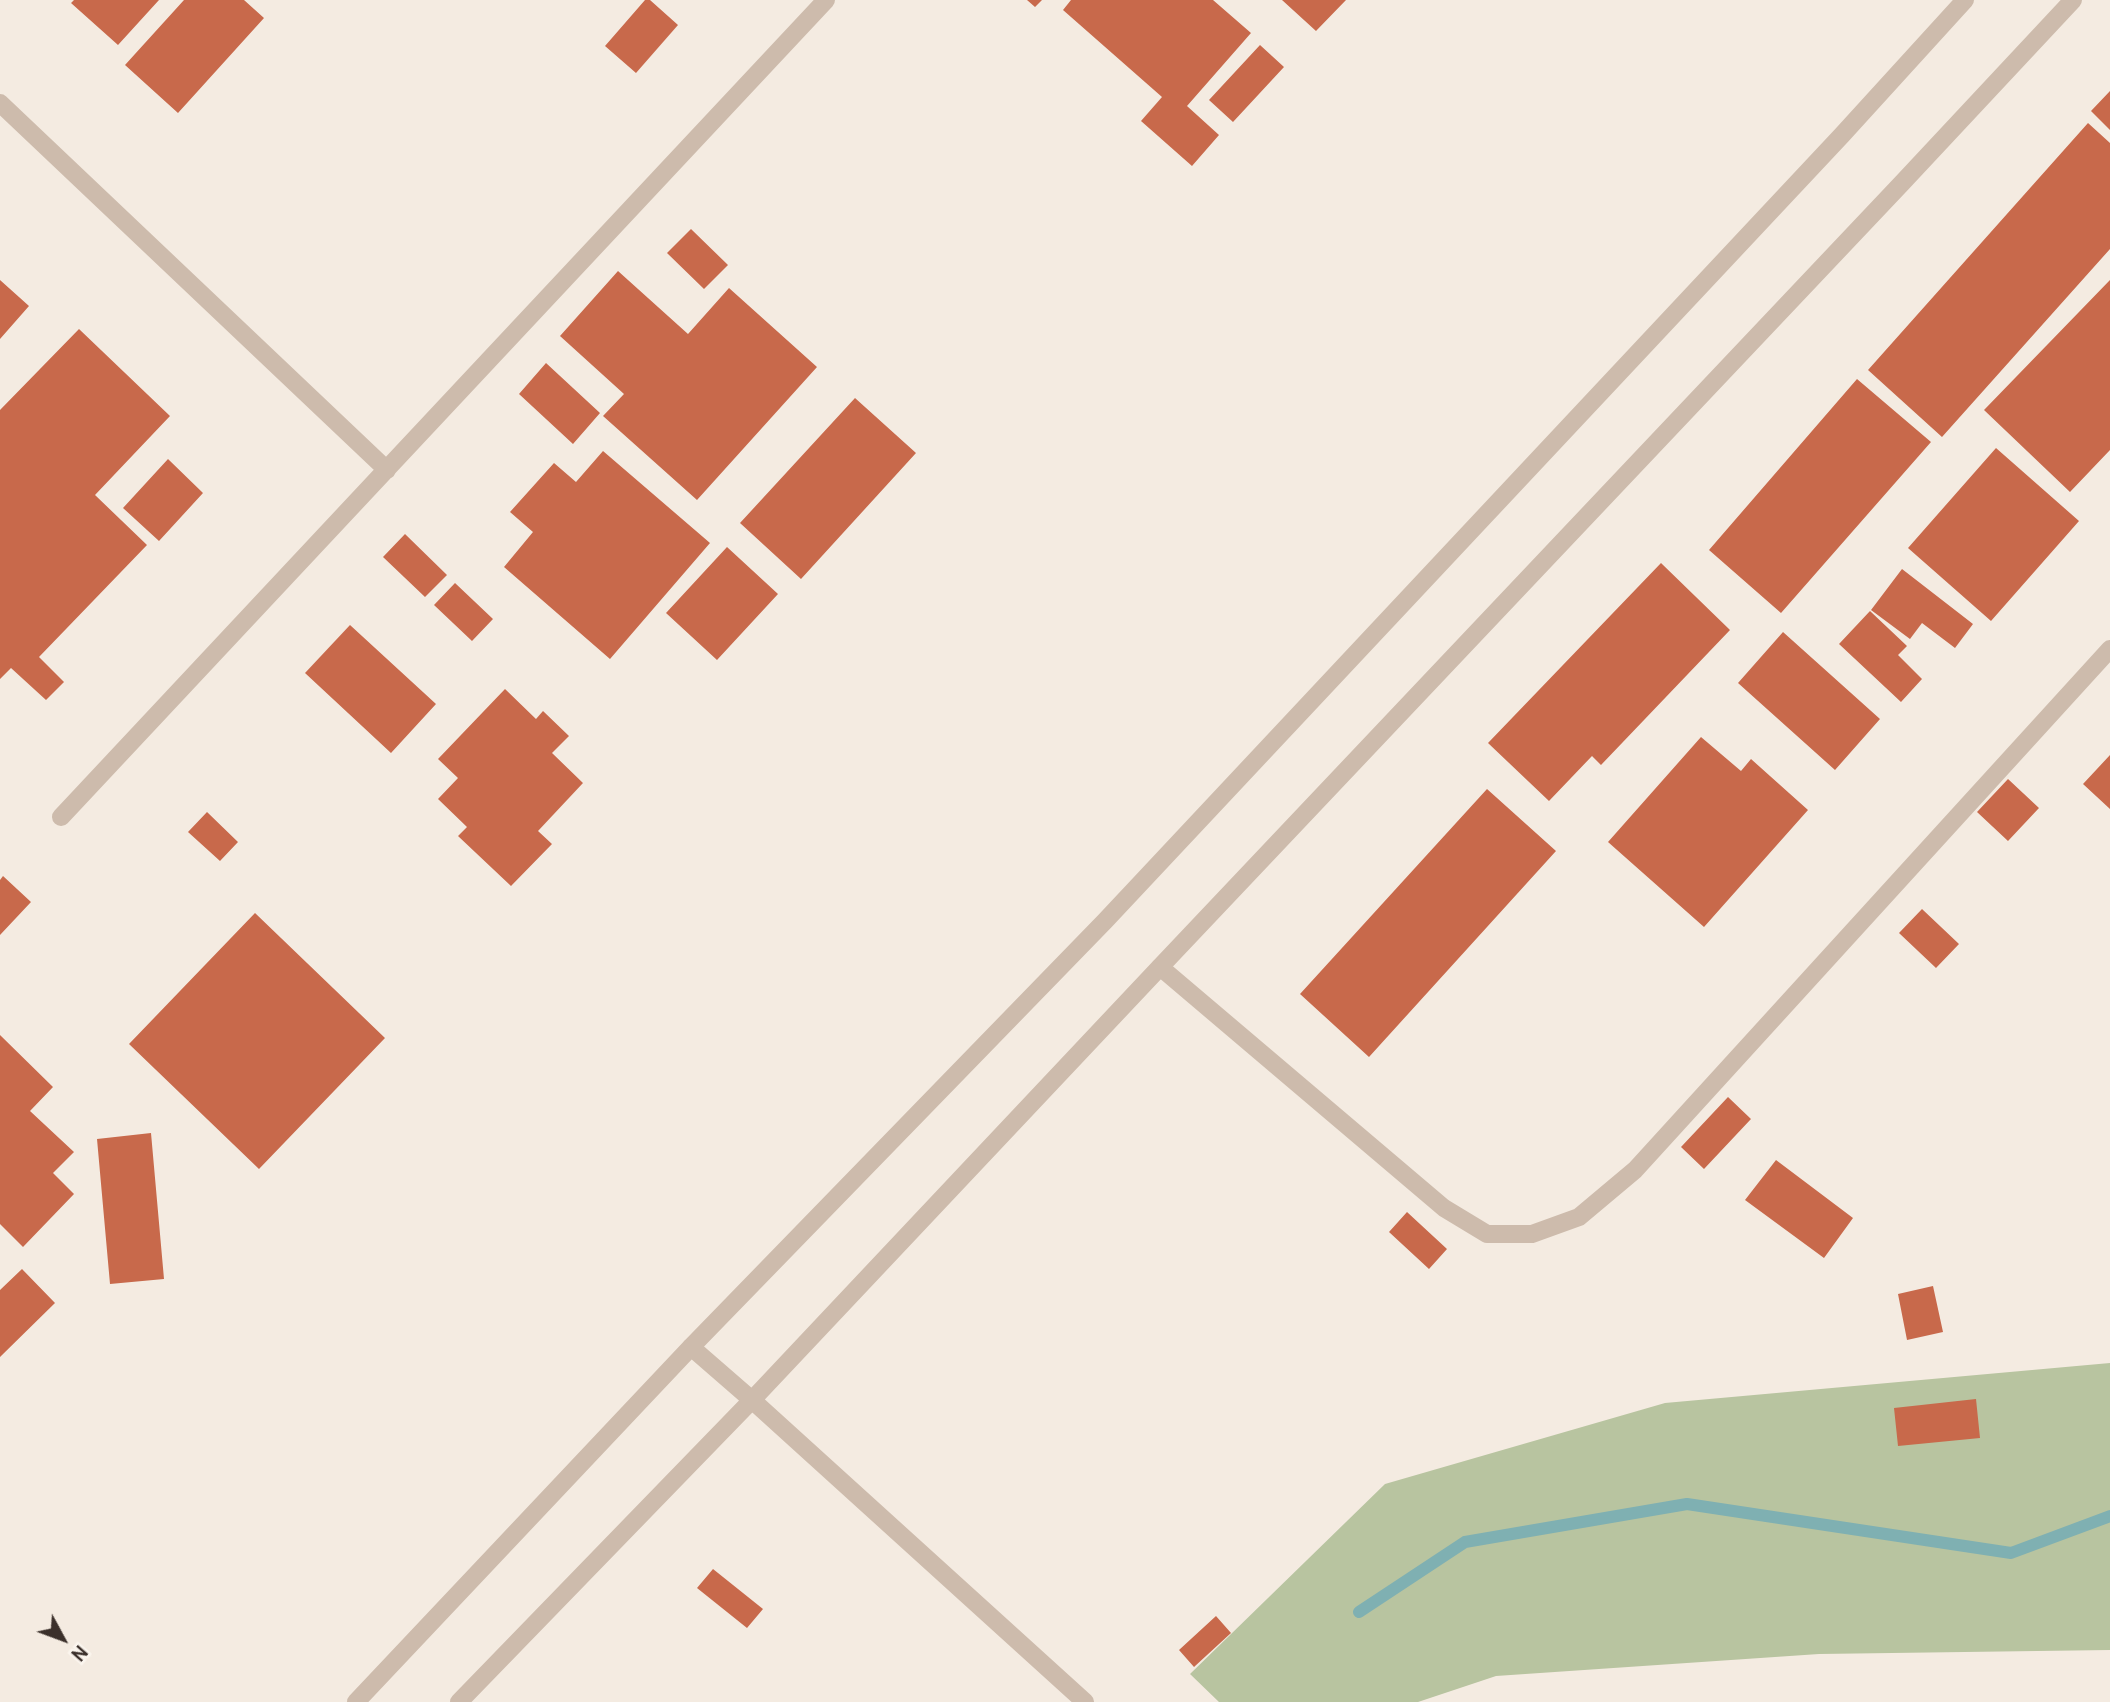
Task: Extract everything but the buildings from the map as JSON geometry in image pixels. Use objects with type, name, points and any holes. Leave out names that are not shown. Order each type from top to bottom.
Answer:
[{"type":"street","points":[[61,817],[826,0]]},
{"type":"street","points":[[356,1702],[691,1346],[1105,921],[1832,146],[1965,0]]},
{"type":"street","points":[[459,1702],[752,1399],[2073,0]]},
{"type":"street","points":[[0,103],[387,470]]},
{"type":"street","points":[[1160,967],[1444,1208],[1487,1234],[1532,1234],[1579,1217],[1635,1170],[2110,649]]},
{"type":"street","points":[[691,1346],[1085,1702]]},
{"type":"green space","points":[[2110,1363],[2110,1650],[1819,1654],[1496,1676],[1418,1702],[1219,1702],[1190,1674],[1385,1484],[1665,1403]]},
{"type":"waterway","points":[[1359,1612],[1465,1542],[1687,1504],[2011,1553],[2110,1516]]}]
